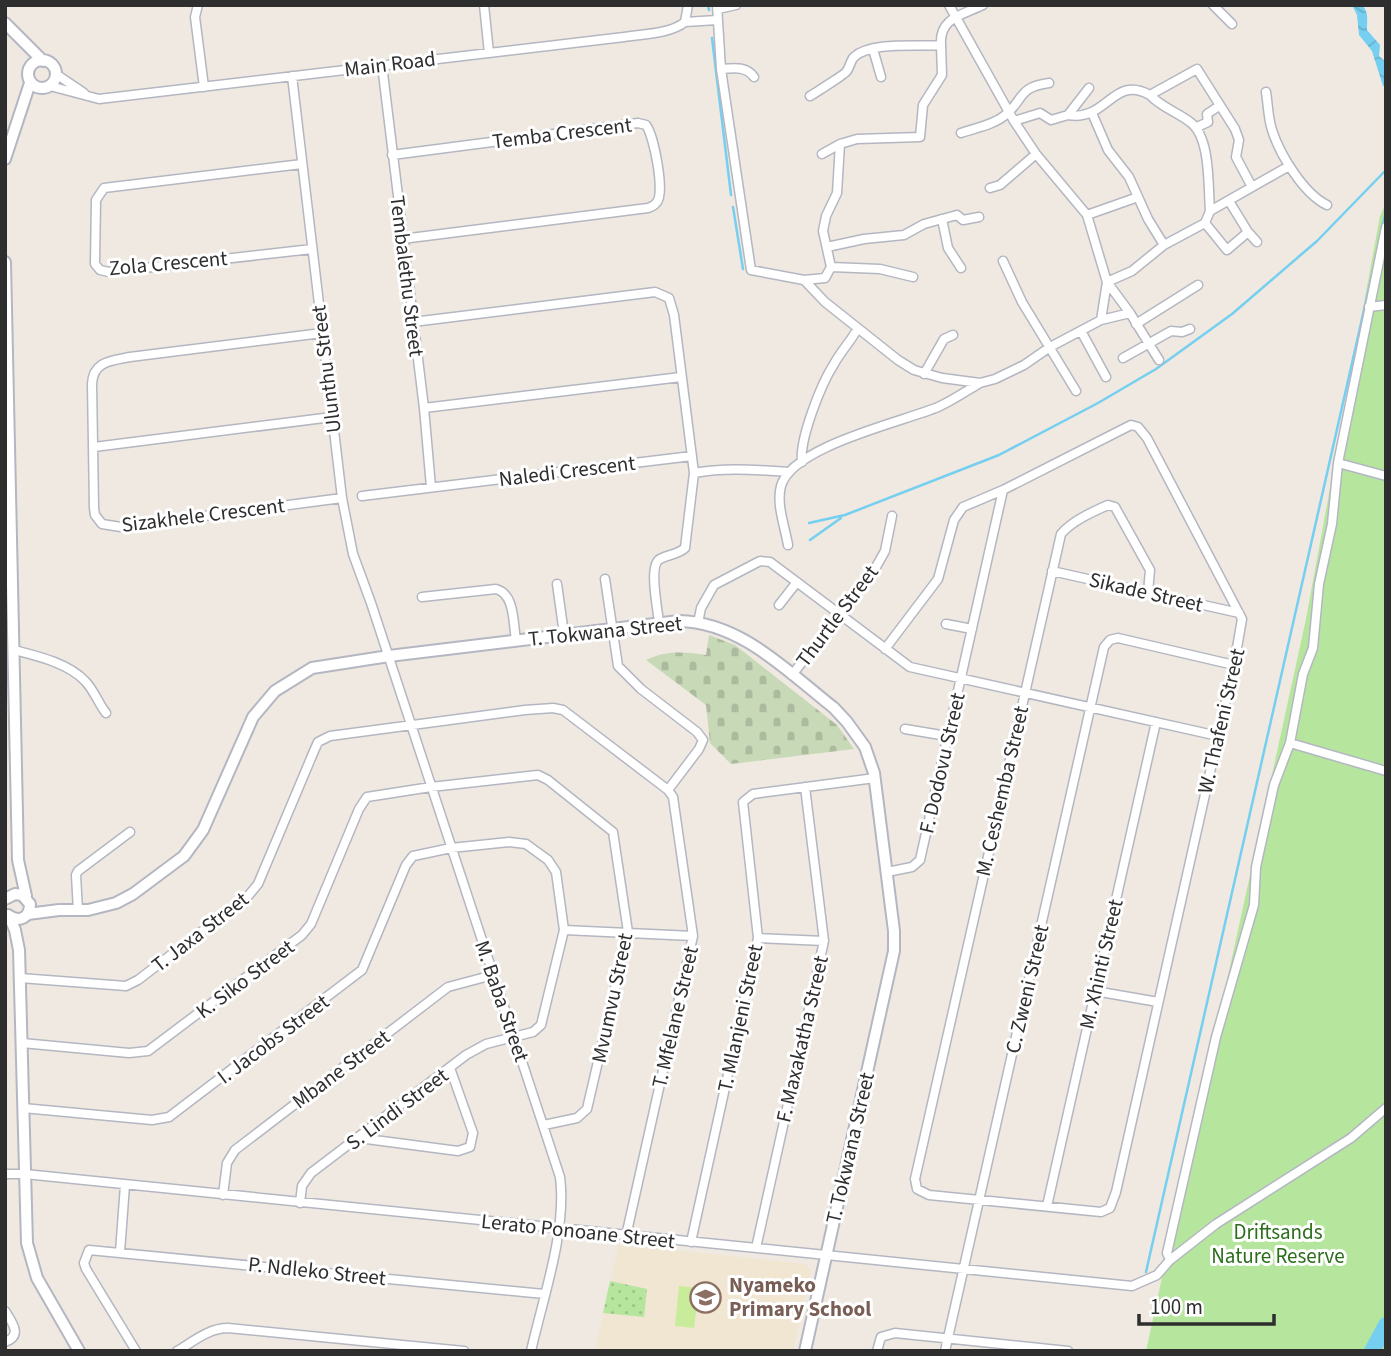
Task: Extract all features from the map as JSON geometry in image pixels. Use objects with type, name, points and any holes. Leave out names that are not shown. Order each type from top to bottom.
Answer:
[{"type":"street","points":[[198,5],[195,17],[204,87]]},
{"type":"street","points":[[484,5],[489,52]]},
{"type":"street","points":[[685,22],[688,5]]},
{"type":"street","points":[[736,5],[718,7],[717,20],[721,69],[751,270],[804,279],[825,278],[831,267],[822,231],[826,216],[838,193],[840,144]]},
{"type":"street","points":[[949,5],[1014,121],[1036,154],[1087,215],[1107,282],[1159,360]]},
{"type":"street","points":[[822,154],[840,144],[857,139],[920,138],[923,105],[942,75],[940,34],[944,25],[983,5]]},
{"type":"street","points":[[1213,5],[1231,24]]},
{"type":"street","name":"Main Road","points":[[47,87],[93,99],[624,37],[662,31],[685,22],[717,20]]},
{"type":"street","points":[[5,23],[43,61],[51,64],[56,74],[93,99]]},
{"type":"street","points":[[5,159],[30,83],[28,74],[31,65],[25,44]]},
{"type":"street","points":[[810,96],[847,72],[854,57],[873,49],[889,44],[905,47],[941,45]]},
{"type":"street","points":[[873,49],[881,77]]},
{"type":"street","points":[[31,65],[43,61]]},
{"type":"street","name":"Tembalethu Street","points":[[382,65],[424,408],[431,487]]},
{"type":"street","points":[[721,69],[741,68],[754,77]]},
{"type":"street","points":[[1150,94],[1197,69],[1238,135],[1236,158],[1252,187]]},
{"type":"street","points":[[25,103],[47,87],[56,74]]},
{"type":"street","name":"Ulunthu Street","points":[[292,76],[342,498],[353,554],[388,656]]},
{"type":"street","points":[[30,83],[47,87]]},
{"type":"street","points":[[961,133],[994,122],[1009,112],[1022,93],[1039,84],[1049,83]]},
{"type":"street","points":[[1068,114],[1089,88]]},
{"type":"street","points":[[1014,121],[1040,113],[1051,120],[1068,114],[1093,114],[1103,104],[1131,89],[1139,89],[1197,127],[1206,156],[1210,211],[1205,223],[1164,245],[1132,271],[1107,282]]},
{"type":"street","points":[[1266,92],[1271,129],[1290,166],[1313,196],[1327,205]]},
{"type":"street","points":[[1197,127],[1208,122],[1208,114],[1219,106]]},
{"type":"street","points":[[1093,114],[1103,141],[1129,177],[1148,219],[1164,245]]},
{"type":"street","name":"Temba Crescent","points":[[393,155],[638,123],[646,125],[651,134],[659,178],[659,199],[648,208],[402,239]]},
{"type":"street","points":[[990,188],[1013,176],[1036,154]]},
{"type":"street","name":"Zola Crescent","points":[[302,164],[104,188],[96,200],[95,264],[100,270],[109,272],[312,249]]},
{"type":"street","points":[[1210,211],[1290,166]]},
{"type":"street","points":[[1087,215],[1138,197]]},
{"type":"street","points":[[1229,201],[1257,242]]},
{"type":"street","points":[[827,247],[864,239],[904,235],[925,224],[957,215],[963,220],[979,217]]},
{"type":"street","points":[[942,219],[948,248],[961,268]]},
{"type":"street","points":[[1205,223],[1227,250],[1248,232]]},
{"type":"street","points":[[1386,226],[1338,463],[1332,524],[1319,584],[1313,648],[1303,674],[1290,743],[1274,785],[1256,867],[1254,905],[1216,1037],[1188,1153],[1167,1253],[1170,1260],[1216,1224],[1351,1138],[1386,1108]]},
{"type":"street","points":[[1003,261],[1022,302],[1076,391]]},
{"type":"street","points":[[5,262],[8,532],[14,650],[18,860],[30,908],[19,950]]},
{"type":"street","points":[[831,267],[880,269],[913,277]]},
{"type":"street","points":[[804,279],[825,302],[898,360],[924,374],[980,383]]},
{"type":"street","points":[[1101,320],[1107,282]]},
{"type":"street","points":[[1136,324],[1198,285]]},
{"type":"street","points":[[413,321],[655,292],[667,296],[671,301],[694,473],[685,548],[677,555],[658,559],[655,564],[659,623]]},
{"type":"street","points":[[1369,307],[1386,305]]},
{"type":"street","points":[[788,545],[780,496],[783,481],[789,472],[802,462],[828,446],[941,406],[980,383],[1009,374],[1050,347],[1101,320],[1130,313]]},
{"type":"street","points":[[802,462],[800,450],[810,418],[832,366],[859,328]]},
{"type":"street","points":[[1123,358],[1171,331],[1182,332],[1190,328]]},
{"type":"street","points":[[1080,331],[1106,377]]},
{"type":"street","name":"Sizakhele Crescent","points":[[322,333],[130,356],[102,363],[94,370],[92,377],[95,515],[106,526],[121,527],[342,498]]},
{"type":"street","points":[[924,374],[944,339],[953,335]]},
{"type":"street","points":[[424,408],[681,377]]},
{"type":"street","points":[[93,447],[332,416]]},
{"type":"street","name":"W. Thafeni Street","points":[[885,649],[938,579],[954,520],[960,510],[1124,427],[1135,425],[1147,438],[1243,623],[1113,1203],[1107,1211],[1101,1212],[929,1195]]},
{"type":"street","name":"Naledi Crescent","points":[[362,496],[692,456]]},
{"type":"street","points":[[1338,463],[1386,476]]},
{"type":"street","points":[[694,473],[711,470],[789,472]]},
{"type":"street","name":"F. Dodovu Street","points":[[887,872],[912,867],[920,860],[1003,490]]},
{"type":"street","name":"M. Ceshemba Street","points":[[929,1195],[917,1189],[915,1179],[1059,537],[1063,530],[1101,508],[1112,506],[1119,511],[1150,570],[1148,592]]},
{"type":"street","name":"Thurtle Street","points":[[792,675],[881,558],[885,551],[891,516]]},
{"type":"street","points":[[698,623],[701,608],[714,585],[760,561],[769,562],[911,667],[1218,736]]},
{"type":"street","name":"Sikade Street","points":[[1052,571],[1239,613]]},
{"type":"street","points":[[411,725],[558,708],[668,790],[703,740],[697,732],[621,671],[614,655],[605,579]]},
{"type":"street","points":[[779,605],[797,582]]},
{"type":"street","points":[[557,584],[564,634]]},
{"type":"street","points":[[422,597],[496,589],[504,591],[509,597],[516,640]]},
{"type":"street","name":"T. Tokwana Street","points":[[27,915],[103,907],[133,894],[184,856],[203,830],[253,717],[275,691],[312,668],[388,656],[679,621],[726,630],[740,637],[792,675],[848,722],[865,747],[874,778],[887,872],[894,951],[805,1351]]},
{"type":"street","points":[[946,624],[972,629]]},
{"type":"street","name":"C. Zweni Street","points":[[945,1351],[1104,647],[1113,639],[1234,664]]},
{"type":"street","points":[[14,650],[34,655],[85,680],[106,713]]},
{"type":"street","name":"M. Baba Street","points":[[388,656],[560,1177],[560,1228],[531,1351]]},
{"type":"street","name":"M. Xhinti Street","points":[[1047,1206],[1156,722]]},
{"type":"street","name":"T. Jaxa Street","points":[[20,978],[118,986],[126,986],[138,980],[253,891],[318,742],[330,736],[411,725]]},
{"type":"street","points":[[905,729],[947,736]]},
{"type":"street","points":[[1290,743],[1386,771]]},
{"type":"street","name":"Mvumvu Street","points":[[430,787],[532,775],[548,780],[613,832],[628,932],[587,1109],[577,1118],[544,1125]]},
{"type":"street","name":"T. Mlanjeni Street","points":[[691,1242],[758,939],[743,803],[753,794],[874,778]]},
{"type":"street","name":"K. Siko Street","points":[[22,1043],[130,1053],[143,1052],[157,1046],[306,931],[363,801],[374,794],[430,787]]},
{"type":"street","name":"F. Maxakatha Street","points":[[756,1248],[824,941],[805,787]]},
{"type":"street","name":"T. Mfelane Street","points":[[626,1236],[694,936],[677,809],[668,790]]},
{"type":"street","points":[[78,911],[78,871],[130,832]]},
{"type":"street","name":"I. Jacobs Street","points":[[23,1108],[152,1120],[160,1120],[174,1114],[356,975],[364,965],[409,860],[418,855],[451,848],[509,842],[527,844],[548,860],[556,872],[564,930]]},
{"type":"street","points":[[18,860],[7,906],[19,950],[26,1231],[29,1255],[37,1278],[77,1350]]},
{"type":"street","points":[[7,906],[19,894],[27,899]]},
{"type":"street","name":"T. Tokwana Street","points":[[27,899],[59,910]]},
{"type":"street","points":[[7,906],[16,919],[27,915]]},
{"type":"street","points":[[515,1038],[533,1032],[541,1025],[564,930],[694,936]]},
{"type":"street","points":[[758,939],[824,941]]},
{"type":"street","name":"Mbane Street","points":[[223,1195],[227,1163],[235,1150],[448,987],[493,975]]},
{"type":"street","points":[[1095,991],[1158,1002]]},
{"type":"street","name":"S. Lindi Street","points":[[300,1203],[302,1186],[307,1177],[477,1047],[515,1038]]},
{"type":"street","points":[[359,1138],[458,1151],[470,1147],[473,1133],[450,1068]]},
{"type":"street","name":"Lerato Ponoane Street","points":[[5,1174],[1132,1286],[1157,1275],[1170,1260]]},
{"type":"street","points":[[120,1252],[125,1185]]},
{"type":"street","name":"P. Ndleko Street","points":[[135,1351],[86,1269],[85,1257],[89,1250],[544,1294]]},
{"type":"street","points":[[5,1311],[15,1329],[14,1338],[7,1342]]},
{"type":"street","points":[[177,1351],[218,1328],[464,1351]]},
{"type":"street","points":[[877,1351],[881,1336],[888,1333],[948,1337],[1014,1348],[1068,1351]]},
{"type":"shaded area","name":"Nyameko Primary School","points":[[619,1244],[805,1264],[811,1271],[793,1351],[595,1351]]},
{"type":"green space","name":"Driftsands Nature Reserve","points":[[1386,203],[1386,1351],[1146,1351],[1306,619],[1380,216]]},
{"type":"green space","points":[[709,635],[735,645],[837,725],[854,749],[731,764],[710,743],[706,705],[646,660],[669,653],[706,655]]},
{"type":"green space","points":[[610,1281],[647,1289],[644,1317],[603,1313]]},
{"type":"green space","points":[[679,1286],[699,1288],[694,1328],[675,1326]]},
{"type":"water","points":[[1352,5],[1362,5],[1366,10],[1367,30],[1380,45],[1379,56],[1385,61],[1385,86],[1372,51],[1359,35],[1357,15]]},
{"type":"waterway","points":[[708,5],[709,10]]},
{"type":"waterway","points":[[712,38],[731,195]]},
{"type":"waterway","points":[[809,523],[845,515],[999,455],[1156,369],[1232,314],[1317,241],[1386,170]]},
{"type":"waterway","points":[[733,207],[743,269]]},
{"type":"waterway","points":[[1382,227],[1386,212]]},
{"type":"waterway","points":[[1146,1272],[1379,244]]},
{"type":"waterway","points":[[810,540],[841,518]]},
{"type":"waterway","points":[[1372,1351],[1386,1325]]},
{"type":"place","name":"Nyameko Primary School","points":[[706,1297]]}]
